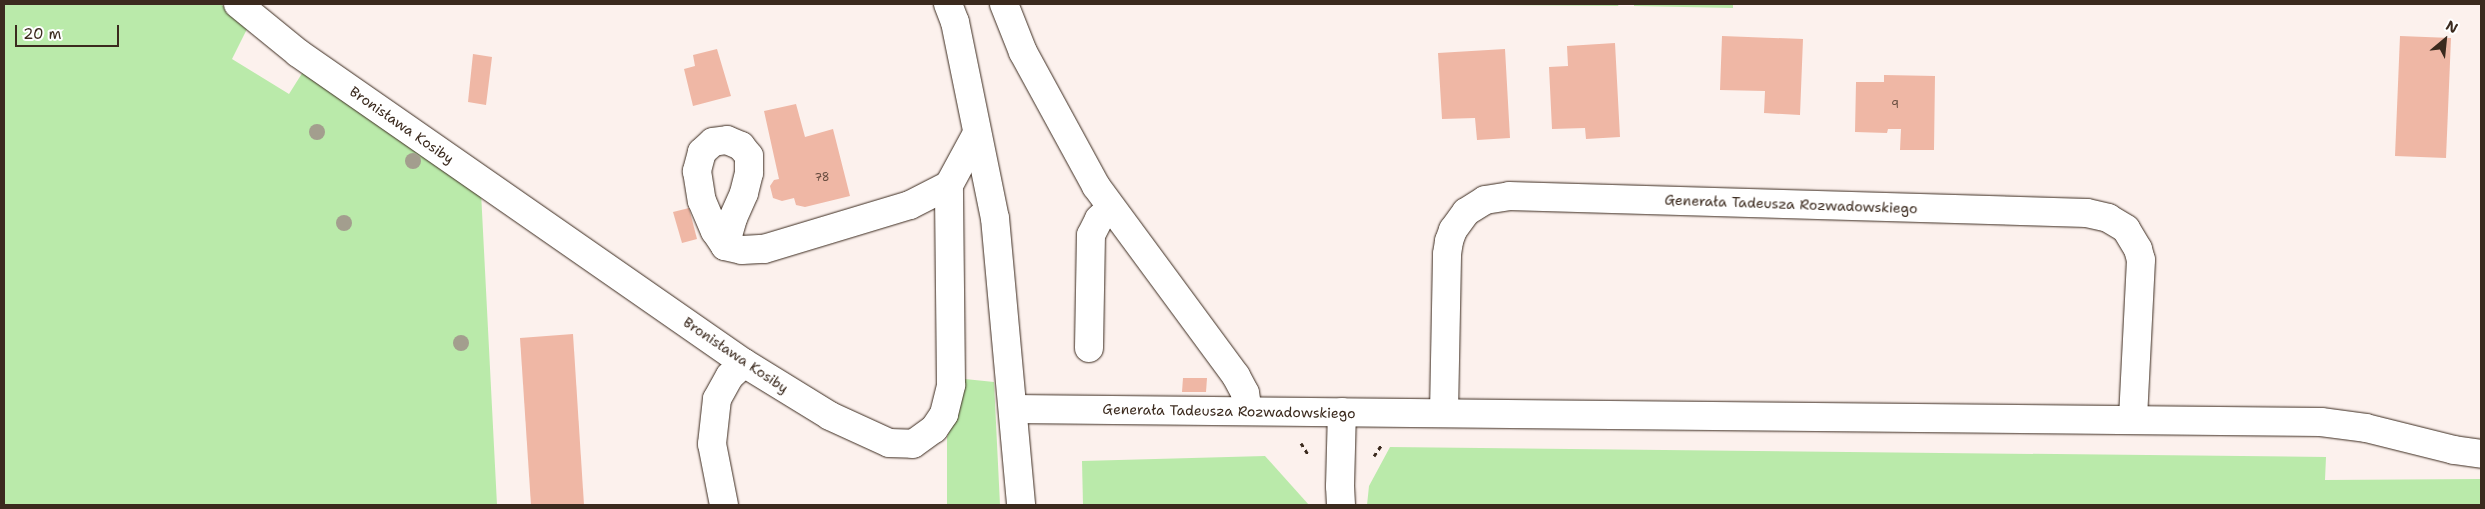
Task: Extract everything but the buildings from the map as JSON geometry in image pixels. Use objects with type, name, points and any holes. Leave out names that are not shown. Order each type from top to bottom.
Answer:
[{"type":"street","name":"Bronisława Kosiby","points":[[238,4],[298,53],[744,363],[830,416],[889,443],[913,444],[934,428],[944,414],[951,385],[949,185],[976,135]]},
{"type":"street","points":[[948,4],[955,22],[976,135],[995,218],[1020,505]]},
{"type":"street","points":[[1004,4],[1023,52],[1096,186],[1236,376],[1245,393],[1248,411]]},
{"type":"street","points":[[725,246],[742,250],[764,249],[910,205],[949,185]]},
{"type":"street","name":"Generała Tadeusza Rozwadowskiego","points":[[1444,413],[1447,254],[1449,241],[1453,230],[1466,212],[1485,200],[1509,196],[2087,212],[2108,218],[2126,229],[2138,249],[2141,260],[2133,420]]},
{"type":"street","points":[[1089,348],[1091,236],[1099,219],[1111,208]]},
{"type":"street","points":[[724,505],[712,444],[717,400],[730,376],[744,363]]},
{"type":"street","name":"Generała Tadeusza Rozwadowskiego","points":[[1013,408],[2321,422],[2366,428],[2454,450],[2481,454]]},
{"type":"street","points":[[1342,412],[1340,486],[1342,505]]},
{"type":"green space","points":[[4,4],[220,4],[250,23],[232,59],[289,94],[306,67],[481,192],[497,505],[4,505]]},
{"type":"green space","points":[[1360,4],[1619,4],[1618,6]]},
{"type":"green space","points":[[1634,4],[1733,4],[1733,8],[1634,6]]},
{"type":"green space","points":[[965,379],[994,382],[1000,505],[947,505],[947,437],[959,409]]},
{"type":"green space","points":[[1390,447],[2326,457],[2325,480],[2481,479],[2481,505],[1367,505],[1369,486]]},
{"type":"green space","points":[[1265,456],[1309,505],[1083,505],[1082,461]]}]
